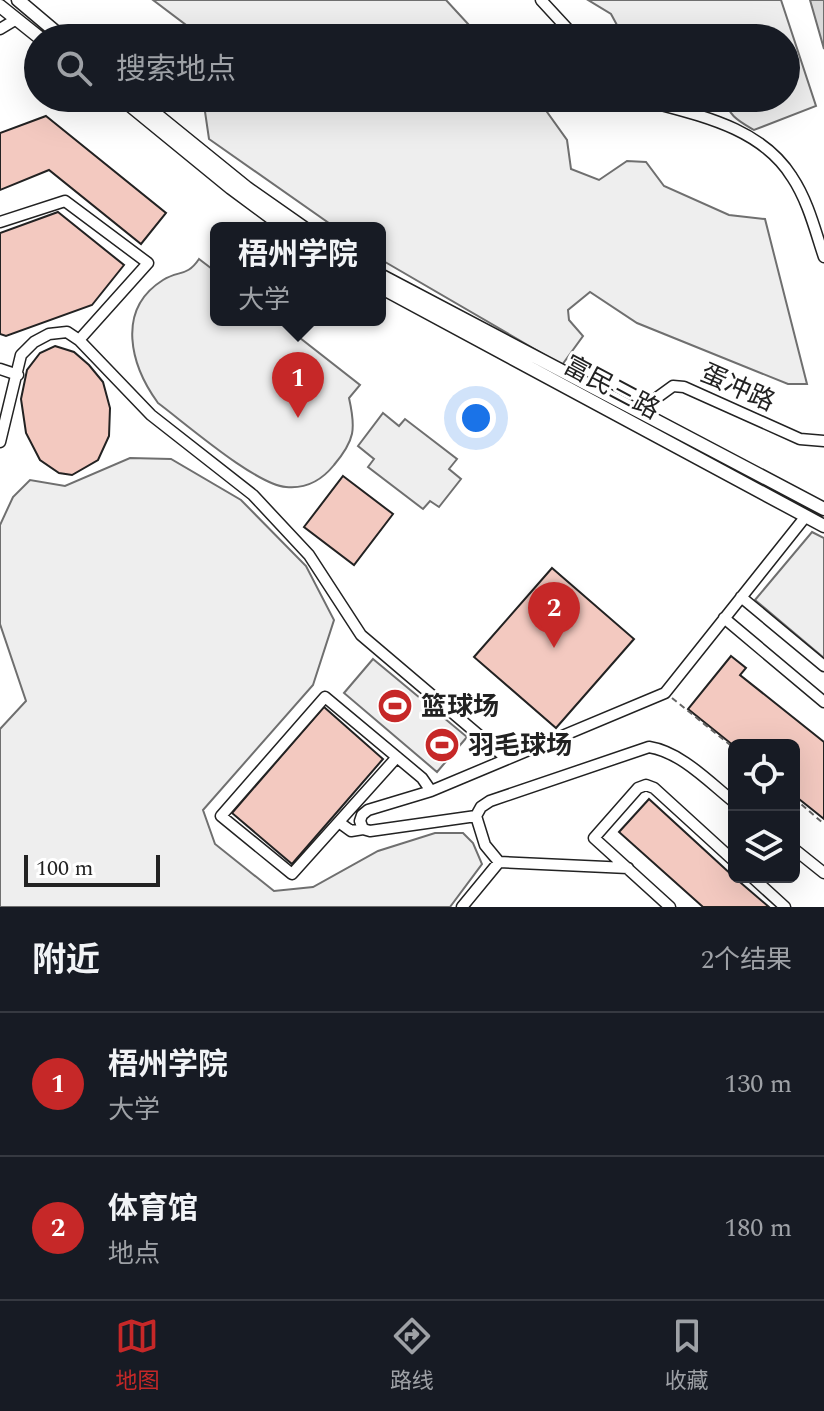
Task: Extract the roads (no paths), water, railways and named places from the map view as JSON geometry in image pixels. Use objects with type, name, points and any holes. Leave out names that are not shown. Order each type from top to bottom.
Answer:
[{"type":"main road","points":[[18,0],[46,24]]},
{"type":"main road","points":[[0,6],[24,26]]},
{"type":"main road","points":[[138,112],[277,222]]},
{"type":"main road","points":[[153,112],[247,188],[295,222]]},
{"type":"main road","name":"富民三路","points":[[386,278],[824,509]]},
{"type":"main road","name":"富民三路","points":[[386,290],[824,526]]},
{"type":"lane","points":[[541,0],[563,24]]},
{"type":"lane","points":[[0,29],[15,20]]},
{"type":"lane","points":[[682,112],[737,129],[777,158],[794,180],[824,257]]},
{"type":"lane","points":[[0,222],[65,201],[148,263],[79,340]]},
{"type":"lane","points":[[0,442],[21,355],[34,342],[49,334],[67,332],[79,340],[151,415],[253,495],[309,555],[361,635],[507,759]]},
{"type":"lane","points":[[0,369],[18,375]]},
{"type":"lane","name":"蛋冲路","points":[[643,414],[660,394],[673,386],[684,387],[800,439],[824,441]]},
{"type":"lane","points":[[363,829],[360,821],[368,810],[431,791],[665,693],[806,516]]},
{"type":"lane","points":[[741,597],[824,666]]},
{"type":"lane","points":[[724,618],[824,702]]},
{"type":"lane","points":[[397,757],[292,874],[221,816],[325,697],[397,757],[422,778],[431,791]]},
{"type":"lane","points":[[628,868],[499,862],[485,845],[476,816],[481,807],[490,801],[649,747],[673,755],[728,797]]},
{"type":"lane","points":[[670,907],[594,838],[638,788],[646,785],[654,788],[728,856]]},
{"type":"lane","points":[[340,823],[351,831],[370,831],[476,816]]},
{"type":"lane","points":[[800,854],[824,873]]},
{"type":"lane","points":[[462,907],[499,862]]},
{"type":"lane","points":[[759,883],[785,907]]},
{"type":"place","name":"梧州学院","points":[[298,418]]},
{"type":"place","name":"体育馆","points":[[554,648]]},
{"type":"place","name":"篮球场","points":[[395,706]]},
{"type":"place","name":"羽毛球场","points":[[442,745]]}]
